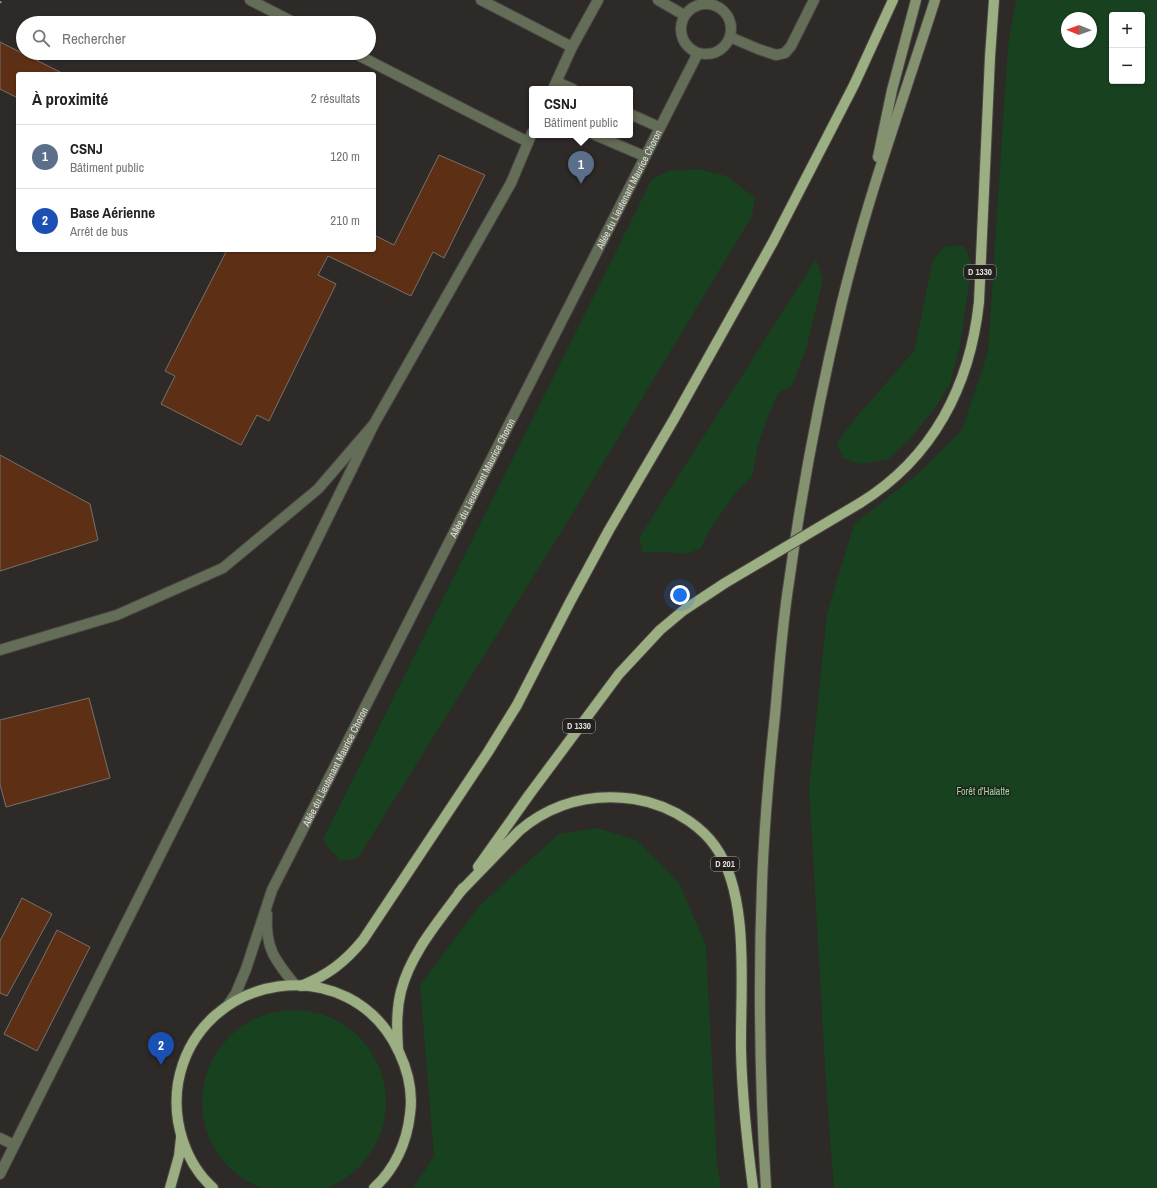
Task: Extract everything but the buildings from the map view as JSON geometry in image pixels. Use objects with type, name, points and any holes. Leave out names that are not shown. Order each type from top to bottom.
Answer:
[{"type":"main road","points":[[298,985],[324,975],[334,969],[354,951],[363,940],[438,829],[517,705],[609,530],[681,406],[773,242],[854,85],[893,0]]},
{"type":"main road","points":[[766,1188],[760,1033],[761,921],[768,794],[788,584],[819,408],[842,305],[866,213],[892,90],[916,0]]},
{"type":"main road","points":[[866,213],[935,0]]},
{"type":"main road","name":"D 1330","points":[[398,1050],[397,1018],[401,990],[405,978],[418,952],[438,921],[529,795],[619,674],[660,630],[684,610],[879,492],[890,483],[927,444],[937,431],[952,403],[970,355],[977,320],[994,0]]},
{"type":"main road","name":"D 201","points":[[459,893],[519,831],[529,823],[544,813],[561,805],[578,800],[608,797],[642,800],[673,811],[695,825],[706,835],[722,857],[733,888],[737,906],[741,953],[742,1082],[753,1188]]},
{"type":"main road","points":[[214,1188],[193,1163],[186,1150],[182,1136],[177,1106],[178,1086],[182,1067],[200,1032],[228,1005],[256,992],[275,987],[298,985],[331,991],[358,1005],[381,1025],[398,1050],[406,1069],[411,1100],[409,1121],[404,1141],[396,1160],[374,1188]]},
{"type":"main road","points":[[170,1188],[179,1156],[182,1136]]},
{"type":"street","points":[[250,0],[281,16]]},
{"type":"street","points":[[481,0],[572,47]]},
{"type":"street","points":[[555,85],[572,47],[598,0]]},
{"type":"street","points":[[658,0],[684,15]]},
{"type":"street","points":[[730,37],[758,50],[776,55],[785,53],[791,46],[814,0]]},
{"type":"street","points":[[706,2],[717,5],[726,14],[731,25],[730,37],[726,44],[720,50],[705,54],[698,53],[690,48],[684,41],[681,24],[684,15],[693,7],[706,2]]},
{"type":"street","name":"Allée du Lieutenant Maurice Choron","points":[[228,1005],[236,993],[246,969],[272,890],[644,156],[698,53]]},
{"type":"street","points":[[369,60],[529,137]]},
{"type":"street","points":[[633,115],[659,127]]},
{"type":"street","points":[[0,1174],[246,685],[374,424],[511,183],[530,138]]},
{"type":"street","points":[[602,138],[644,156]]},
{"type":"street","points":[[0,650],[117,616],[223,568],[318,489],[374,424]]},
{"type":"street","name":"Allée du Lieutenant Maurice Choron","points":[[267,904],[266,924],[270,947],[276,962],[298,985]]},
{"type":"street","points":[[0,1138],[14,1145]]},
{"type":"green space","name":"Forêt d'Halatte","points":[[1016,0],[1157,0],[1157,1188],[834,1188],[827,1101],[809,787],[827,613],[854,524],[920,472],[962,430],[988,352],[1008,45]]},
{"type":"green space","points":[[699,169],[727,176],[755,198],[752,216],[576,508],[358,858],[341,861],[326,845],[323,839],[652,179],[668,171]]},
{"type":"green space","points":[[955,245],[965,247],[972,265],[960,345],[950,384],[937,405],[909,440],[887,460],[859,464],[843,458],[837,444],[848,427],[914,351],[933,260],[944,247]]},
{"type":"green space","points":[[816,259],[823,280],[806,349],[792,386],[778,393],[767,419],[758,445],[752,477],[737,491],[710,529],[701,548],[688,554],[662,552],[643,553],[639,538]]},
{"type":"green space","points":[[597,828],[637,840],[679,883],[706,945],[717,1161],[721,1188],[413,1188],[434,1156],[420,985],[480,905],[559,834]]},
{"type":"green space","points":[[294,1010],[312,1012],[329,1017],[345,1026],[359,1037],[370,1051],[379,1067],[386,1102],[382,1129],[370,1153],[352,1173],[337,1183],[324,1189],[264,1189],[251,1183],[236,1173],[223,1160],[209,1137],[204,1120],[202,1102],[204,1084],[209,1067],[218,1051],[229,1037],[243,1026],[259,1017],[276,1012]]},
{"type":"place","name":"CSNJ","points":[[581,184]]},
{"type":"place","name":"Base Aérienne","points":[[161,1065]]}]
